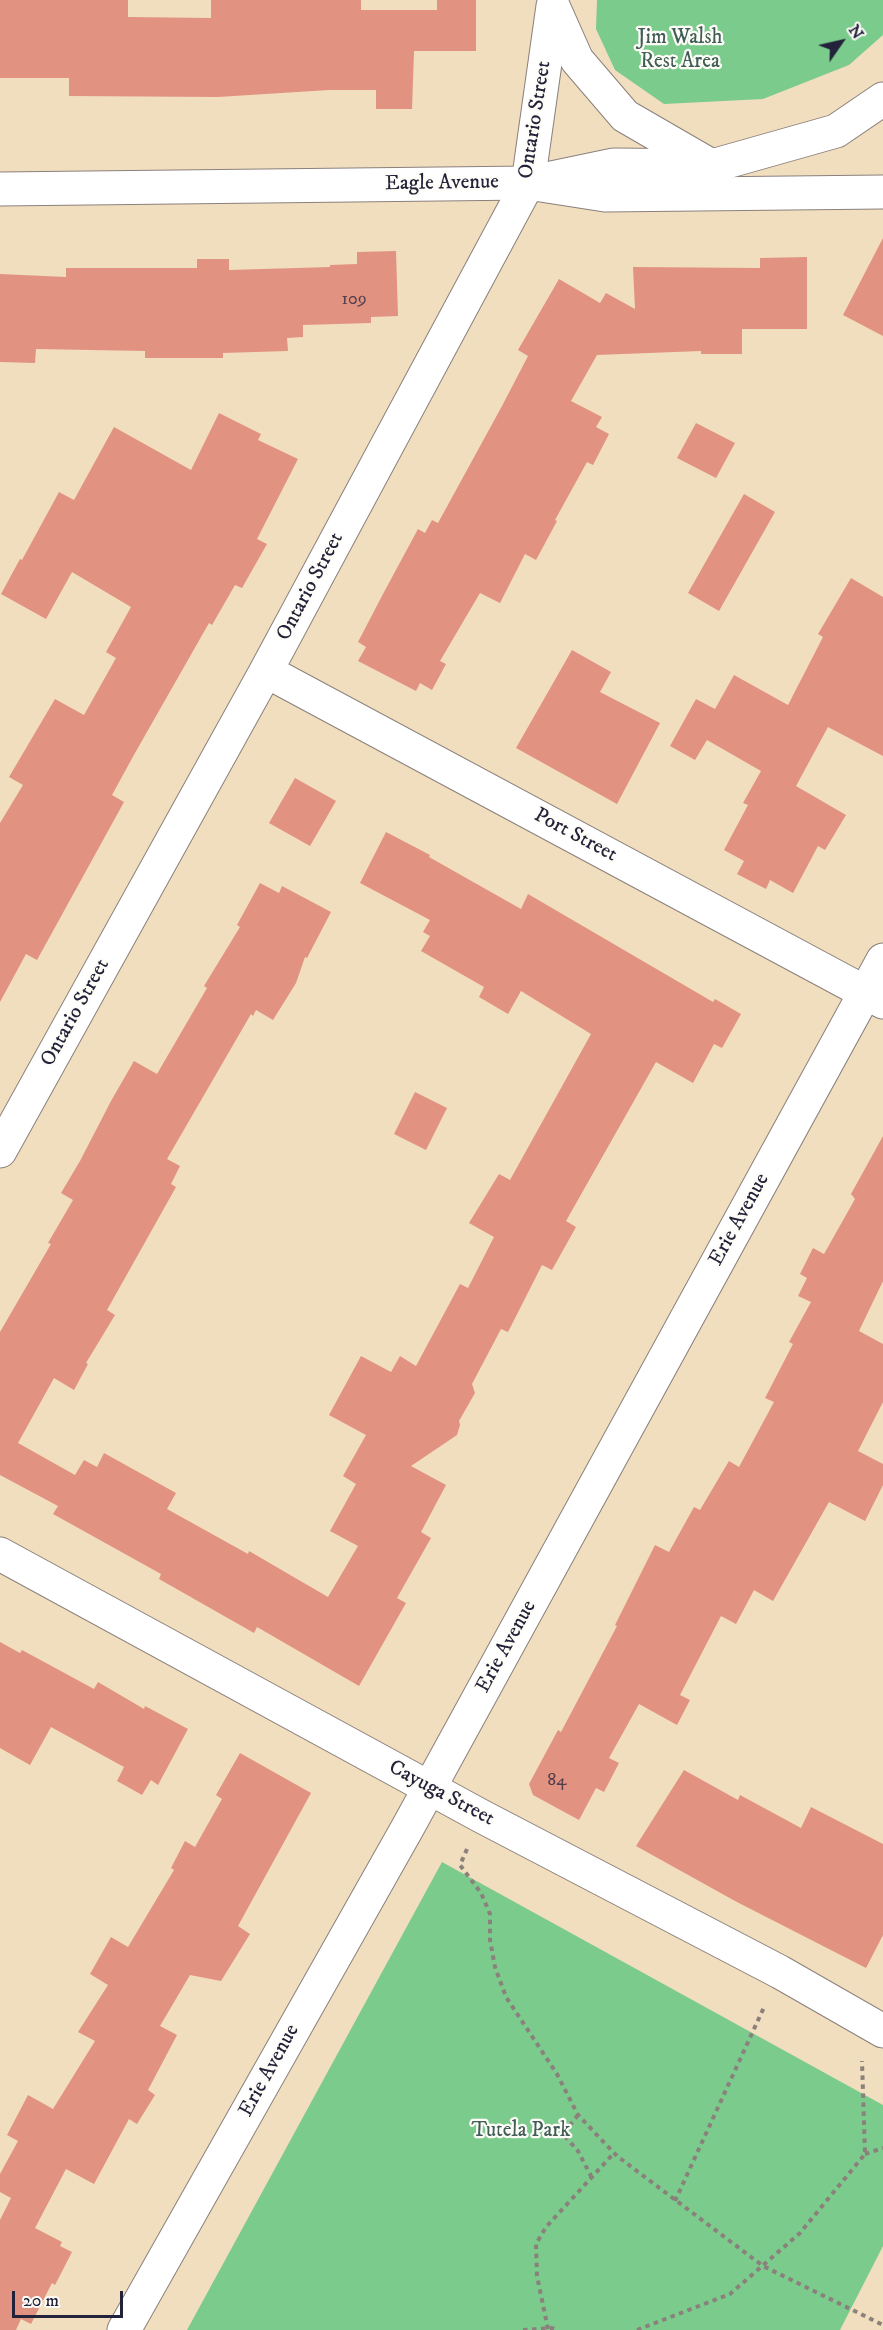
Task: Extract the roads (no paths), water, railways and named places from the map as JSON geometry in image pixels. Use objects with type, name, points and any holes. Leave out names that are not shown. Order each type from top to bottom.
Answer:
[{"type":"street","points":[[553,3],[577,60],[625,116],[712,166]]},
{"type":"street","name":"Ontario Street","points":[[0,1151],[266,671],[528,183],[553,3]]},
{"type":"street","points":[[528,183],[614,165],[712,166],[836,131],[883,99]]},
{"type":"street","name":"Eagle Avenue","points":[[0,189],[528,183],[605,195],[883,192]]},
{"type":"street","name":"Port Street","points":[[266,671],[874,997]]},
{"type":"street","name":"Erie Avenue","points":[[124,2330],[874,997],[883,960]]},
{"type":"street","name":"Cayuga Street","points":[[0,1554],[481,1816],[780,1972],[870,2024]]},
{"type":"park label","name":"Jim Walsh Rest Area","points":[[680,51]]},
{"type":"park label","name":"Tutela Park","points":[[521,2132]]}]
